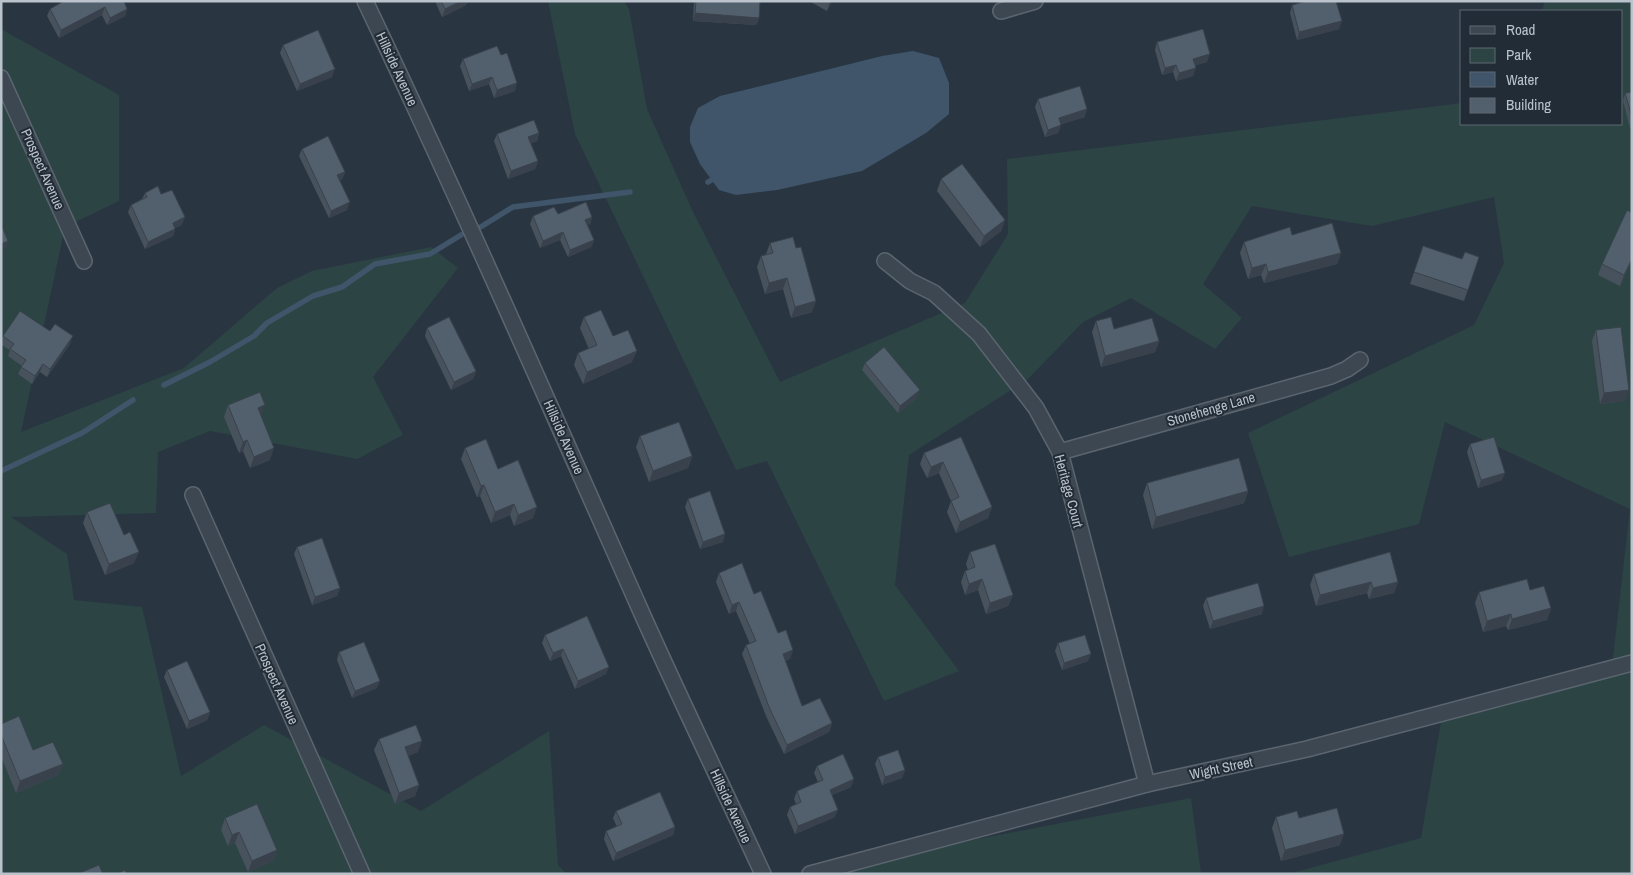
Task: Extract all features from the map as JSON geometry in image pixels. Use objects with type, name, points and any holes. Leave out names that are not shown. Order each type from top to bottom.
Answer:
[{"type":"street","name":"Hillside Avenue","points":[[365,1],[444,168],[468,226],[644,618],[763,874]]},
{"type":"street","points":[[1000,11],[1036,1]]},
{"type":"street","name":"Prospect Avenue","points":[[1,78],[84,261]]},
{"type":"street","name":"Heritage Court","points":[[885,262],[910,280],[934,293],[979,334],[1036,408],[1060,452],[1147,784]]},
{"type":"street","name":"Stonehenge Lane","points":[[1060,452],[1331,376],[1348,369],[1360,360]]},
{"type":"street","name":"Prospect Avenue","points":[[192,495],[362,874]]},
{"type":"street","name":"Wight Street","points":[[810,874],[1147,784],[1307,749],[1632,663]]},
{"type":"green space","points":[[548,1],[624,1],[629,9],[647,109],[693,212],[780,382],[965,303],[1008,234],[1007,159],[1460,103],[1460,125],[1623,125],[1623,10],[1542,10],[1545,1],[1632,1],[1632,874],[1288,874],[1421,838],[1442,716],[1611,675],[1630,509],[1445,422],[1419,524],[1289,557],[1248,433],[1474,325],[1504,263],[1494,197],[1372,226],[1252,206],[1203,284],[1242,318],[1215,349],[1131,298],[1083,322],[1028,379],[909,455],[895,585],[959,671],[884,701],[767,461],[736,470],[575,134]]},
{"type":"green space","points":[[1,29],[119,95],[119,201],[65,227],[21,432],[184,368],[277,288],[312,271],[431,247],[458,268],[373,377],[403,435],[357,459],[210,431],[158,452],[156,513],[11,517],[67,554],[74,600],[142,607],[181,776],[264,725],[421,811],[549,731],[558,865],[567,874],[1,874]]},
{"type":"green space","points":[[1191,798],[1201,874],[827,874],[854,863]]},
{"type":"water","points":[[913,51],[939,58],[949,83],[949,114],[926,133],[862,171],[777,190],[736,195],[719,190],[700,164],[690,142],[690,127],[698,108],[720,96],[882,56]]},
{"type":"building","points":[[64,1],[124,1],[127,9],[110,18],[105,7],[61,30],[50,9]]},
{"type":"building","points":[[441,1],[461,1],[445,9]]},
{"type":"building","points":[[696,1],[760,1],[759,18],[695,13]]},
{"type":"building","points":[[1307,1],[1336,1],[1342,21],[1299,32],[1292,5]]},
{"type":"building","points":[[1203,29],[1210,54],[1193,59],[1196,68],[1179,73],[1176,65],[1165,68],[1157,42]]},
{"type":"building","points":[[318,30],[335,69],[300,84],[283,45]]},
{"type":"building","points":[[497,46],[501,55],[507,53],[517,83],[497,90],[492,77],[472,84],[463,59]]},
{"type":"building","points":[[1080,86],[1087,109],[1059,118],[1061,125],[1048,130],[1038,99]]},
{"type":"building","points":[[1632,92],[1632,117],[1625,93]]},
{"type":"building","points":[[534,120],[539,133],[528,137],[538,161],[511,171],[497,134]]},
{"type":"building","points":[[328,136],[345,172],[337,175],[350,202],[331,211],[302,149]]},
{"type":"building","points":[[962,164],[1005,220],[984,236],[941,179]]},
{"type":"building","points":[[158,186],[161,194],[172,190],[185,217],[173,223],[175,229],[148,242],[131,205],[147,197],[145,193]]},
{"type":"building","points":[[586,202],[592,217],[585,220],[594,240],[570,250],[563,232],[543,241],[533,216],[554,207],[558,214]]},
{"type":"building","points":[[1627,210],[1632,213],[1632,259],[1624,275],[1602,264]]},
{"type":"building","points":[[1332,223],[1341,253],[1268,272],[1266,264],[1252,268],[1244,242],[1290,227],[1292,235]]},
{"type":"building","points":[[1,224],[8,241],[1,244]]},
{"type":"building","points":[[793,237],[796,248],[801,247],[816,301],[795,307],[787,278],[769,283],[761,256],[773,253],[770,243]]},
{"type":"building","points":[[1423,246],[1462,259],[1465,252],[1479,257],[1468,290],[1414,272]]},
{"type":"building","points":[[601,310],[613,336],[628,330],[637,351],[587,372],[578,353],[597,345],[584,317]]},
{"type":"building","points":[[20,311],[50,331],[55,324],[73,336],[50,369],[43,364],[35,376],[21,367],[26,360],[10,349],[14,344],[3,336]]},
{"type":"building","points":[[449,317],[476,371],[454,382],[427,328]]},
{"type":"building","points":[[1111,317],[1114,329],[1152,318],[1159,341],[1105,356],[1096,321]]},
{"type":"building","points":[[1621,327],[1629,390],[1604,393],[1596,330]]},
{"type":"building","points":[[884,347],[920,390],[900,406],[865,363]]},
{"type":"building","points":[[260,392],[265,405],[258,408],[274,448],[254,457],[247,440],[243,442],[228,405]]},
{"type":"building","points":[[679,422],[692,456],[653,471],[640,436]]},
{"type":"building","points":[[961,437],[992,507],[960,522],[951,501],[959,497],[943,462],[931,467],[924,453]]},
{"type":"building","points":[[1494,437],[1505,473],[1481,480],[1470,444]]},
{"type":"building","points":[[486,439],[498,469],[518,460],[537,507],[518,515],[514,504],[495,512],[484,485],[481,486],[465,448]]},
{"type":"building","points":[[1239,458],[1248,491],[1156,517],[1147,483]]},
{"type":"building","points":[[710,491],[725,534],[703,542],[688,499]]},
{"type":"building","points":[[110,503],[124,535],[130,532],[139,552],[109,564],[87,512]]},
{"type":"building","points":[[322,538],[340,588],[315,597],[297,547]]},
{"type":"building","points":[[995,544],[1013,595],[990,603],[982,579],[969,584],[965,571],[975,567],[970,552]]},
{"type":"building","points":[[1390,552],[1398,582],[1373,588],[1371,582],[1320,595],[1314,574]]},
{"type":"building","points":[[742,563],[754,594],[761,591],[778,633],[786,630],[793,650],[783,654],[802,706],[820,698],[832,723],[787,745],[769,707],[746,645],[756,641],[739,602],[732,605],[719,573]]},
{"type":"building","points":[[1527,579],[1530,590],[1544,586],[1551,608],[1512,619],[1511,614],[1487,621],[1479,592]]},
{"type":"building","points":[[1258,583],[1264,606],[1213,621],[1206,598]]},
{"type":"building","points":[[587,616],[609,667],[578,681],[563,649],[553,653],[545,635]]},
{"type":"building","points":[[1085,635],[1091,654],[1064,663],[1058,643]]},
{"type":"building","points":[[364,642],[380,681],[355,691],[339,652]]},
{"type":"building","points":[[187,661],[210,712],[189,721],[167,670]]},
{"type":"building","points":[[19,716],[33,750],[53,742],[63,764],[20,781],[1,735],[1,724]]},
{"type":"building","points":[[416,725],[422,741],[405,747],[419,785],[399,793],[379,739]]},
{"type":"building","points":[[898,750],[905,770],[885,777],[878,757]]},
{"type":"building","points":[[843,754],[854,779],[830,790],[838,810],[798,826],[790,807],[801,802],[797,791],[823,780],[817,766]]},
{"type":"building","points":[[660,792],[675,827],[616,853],[606,831],[622,824],[616,811]]},
{"type":"building","points":[[257,804],[277,850],[252,861],[239,832],[232,835],[225,818]]},
{"type":"building","points":[[1337,808],[1344,834],[1285,850],[1276,817],[1297,811],[1299,818]]},
{"type":"building","points":[[99,865],[103,874],[77,874]]},
{"type":"building","points":[[125,870],[127,874],[117,874]]},
{"type":"waterway","points":[[708,182],[718,176]]},
{"type":"waterway","points":[[479,228],[513,207],[630,192]]},
{"type":"waterway","points":[[164,385],[210,362],[254,336],[267,323],[313,296],[342,287],[375,264],[430,254],[461,235]]},
{"type":"waterway","points":[[1,471],[82,433],[133,400]]}]
